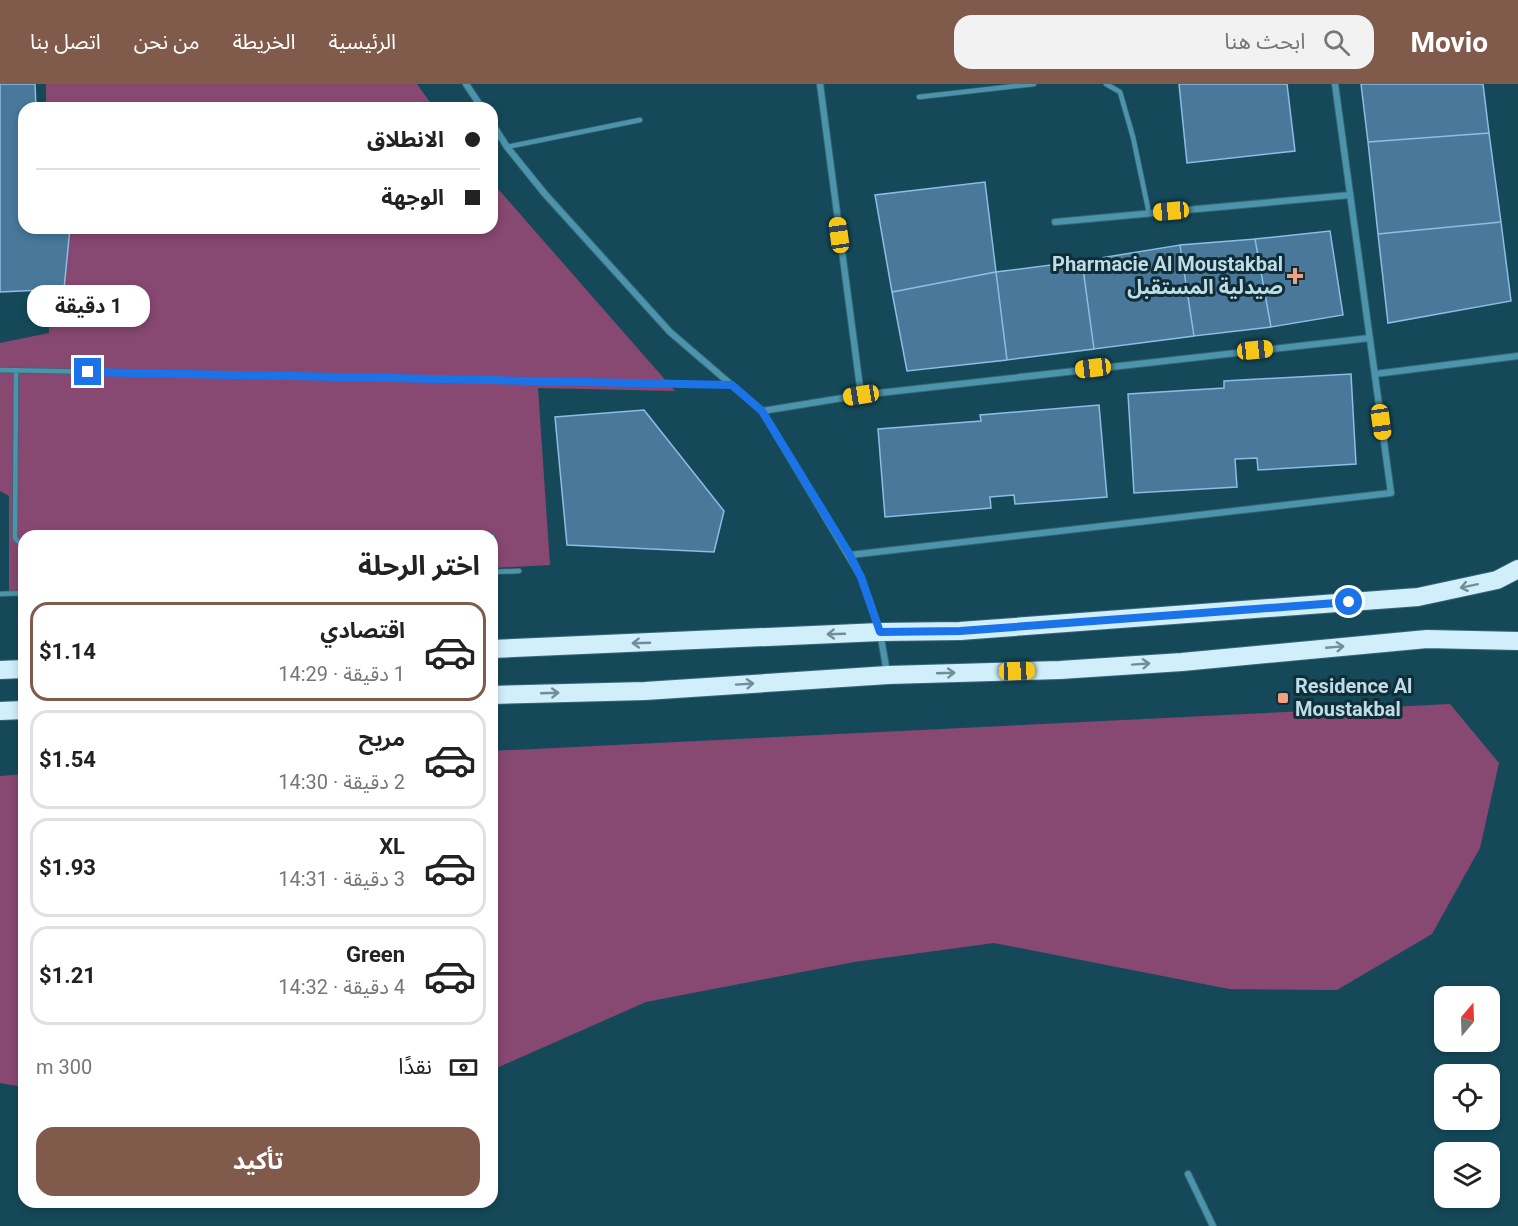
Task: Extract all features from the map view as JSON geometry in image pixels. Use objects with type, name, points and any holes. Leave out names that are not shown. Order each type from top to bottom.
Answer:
[{"type":"highway","points":[[498,649],[880,632],[960,631],[1418,597],[1497,580],[1518,569]]},
{"type":"highway","points":[[498,695],[645,691],[888,675],[1060,670],[1426,639],[1518,641]]},
{"type":"highway","points":[[0,670],[18,669]]},
{"type":"highway","points":[[0,711],[18,710]]},
{"type":"street","points":[[466,84],[478,102]]},
{"type":"street","points":[[820,84],[861,395]]},
{"type":"street","points":[[850,555],[1391,493],[1335,84]]},
{"type":"street","points":[[498,133],[545,194],[670,332],[762,411],[850,555],[861,577],[880,632],[888,675]]},
{"type":"street","points":[[1055,222],[1350,195]]},
{"type":"street","points":[[762,411],[861,395],[1370,338]]},
{"type":"street","points":[[1375,374],[1518,356]]},
{"type":"street","points":[[1188,1174],[1213,1226]]},
{"type":"lane","points":[[918,97],[1034,84]]},
{"type":"lane","points":[[1106,84],[1120,92],[1133,137],[1149,213]]},
{"type":"lane","points":[[507,147],[640,120]]},
{"type":"lane","points":[[0,370],[732,385]]},
{"type":"lane","points":[[16,370],[15,538],[18,541]]},
{"type":"lane","points":[[498,572],[519,571]]},
{"type":"lane","points":[[0,594],[18,592]]},
{"type":"shaded area","points":[[46,84],[417,84],[430,102],[46,102]]},
{"type":"shaded area","points":[[498,189],[675,391],[538,388],[550,565],[498,568],[498,530],[18,530],[18,595],[9,596],[9,496],[0,491],[0,343],[49,333],[48,234],[498,234]]},
{"type":"shaded area","points":[[1450,704],[1499,763],[1480,848],[1432,934],[1337,990],[1229,989],[994,943],[854,962],[646,1002],[498,1067],[498,751]]},
{"type":"shaded area","points":[[18,774],[18,1086],[0,1083],[0,776]]},
{"type":"building","points":[[0,84],[35,84],[36,102],[18,102],[18,234],[69,234],[64,289],[0,292]]},
{"type":"building","points":[[1179,84],[1287,84],[1295,151],[1187,163]]},
{"type":"building","points":[[1361,84],[1483,84],[1489,133],[1368,142]]},
{"type":"building","points":[[1489,133],[1501,222],[1378,234],[1368,142]]},
{"type":"building","points":[[985,182],[996,272],[892,292],[875,195]]},
{"type":"building","points":[[1501,222],[1511,301],[1388,323],[1378,234]]},
{"type":"building","points":[[1330,231],[1343,315],[1271,327],[1255,239]]},
{"type":"building","points":[[1255,239],[1271,327],[1194,336],[1180,245]]},
{"type":"building","points":[[1180,245],[1194,336],[1094,349],[1082,261]]},
{"type":"building","points":[[1082,261],[1094,349],[1007,360],[996,272]]},
{"type":"building","points":[[996,272],[1007,360],[907,371],[892,292]]},
{"type":"building","points":[[1351,374],[1356,464],[1258,470],[1257,458],[1235,459],[1237,487],[1134,493],[1128,394],[1224,388],[1224,381]]},
{"type":"building","points":[[1099,405],[1107,497],[1015,504],[1014,495],[990,497],[991,508],[885,517],[878,429],[981,421],[980,415]]},
{"type":"building","points":[[644,410],[724,511],[714,552],[567,545],[555,417]]},
{"type":"place","name":"Pharmacie Al Moustakbal صيدلية المستقبل","points":[[1295,276]]},
{"type":"place","name":"Residence Al Moustakbal","points":[[1283,698]]},
{"type":"route","points":[[88,372],[732,385],[762,411],[850,555],[861,577],[880,632],[960,631],[1349,602]]}]
